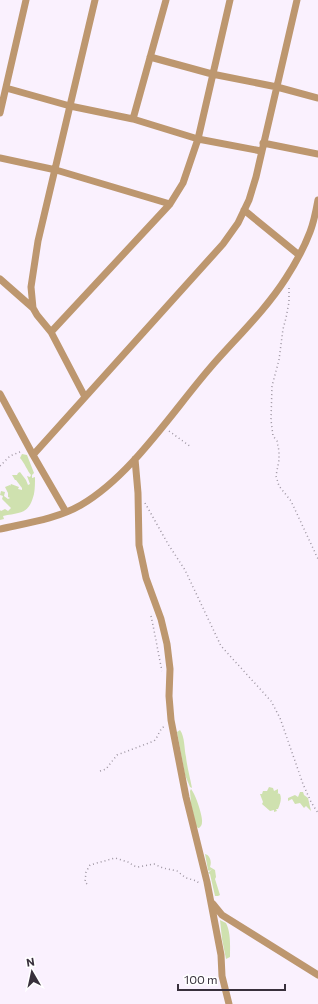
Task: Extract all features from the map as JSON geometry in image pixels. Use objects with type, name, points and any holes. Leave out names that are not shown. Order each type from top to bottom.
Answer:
[{"type":"street","points":[[0,113],[26,0]]},
{"type":"street","points":[[33,308],[31,287],[38,241],[95,0]]},
{"type":"street","points":[[133,120],[166,0]]},
{"type":"street","points":[[51,332],[170,204],[183,183],[198,139],[230,0]]},
{"type":"street","points":[[33,455],[223,244],[238,223],[249,200],[262,151],[297,0]]},
{"type":"street","points":[[150,57],[212,74],[277,87],[318,98]]},
{"type":"street","points":[[6,88],[70,106],[133,120],[198,139],[262,151]]},
{"type":"street","points":[[263,142],[318,154]]},
{"type":"street","points":[[0,158],[56,170],[170,204]]},
{"type":"street","points":[[0,529],[66,512],[82,504],[114,480],[135,459],[209,369],[254,320],[286,279],[310,232],[318,200]]},
{"type":"street","points":[[244,210],[299,255]]},
{"type":"street","points":[[0,279],[33,308],[51,332],[85,397]]},
{"type":"street","points":[[0,394],[66,512]]},
{"type":"street","points":[[135,459],[138,493],[139,545],[146,578],[161,619],[167,644],[170,669],[169,696],[172,725],[186,797],[210,900],[221,956],[222,976],[229,1004]]},
{"type":"street","points":[[210,900],[222,915],[318,975]]},
{"type":"path","points":[[289,288],[289,302],[283,329],[279,360],[272,386],[270,420],[273,436],[277,441],[279,451],[276,476],[279,486],[291,501],[318,559]]},
{"type":"path","points":[[162,426],[192,447]]},
{"type":"path","points":[[0,466],[10,456],[29,448]]},
{"type":"path","points":[[138,493],[185,570],[221,646],[272,701],[280,718],[311,802],[318,812]]},
{"type":"path","points":[[150,611],[162,671]]},
{"type":"path","points":[[100,771],[106,769],[117,755],[149,744],[159,737],[161,729],[164,726],[172,725]]},
{"type":"path","points":[[87,884],[85,882],[86,872],[90,865],[115,858],[138,867],[154,864],[163,868],[177,871],[186,878],[197,881],[201,887]]},
{"type":"green space","points":[[22,454],[27,455],[34,473],[32,478],[35,477],[32,501],[24,511],[3,516],[4,519],[0,520],[0,510],[5,509],[8,511],[11,508],[2,499],[3,496],[0,495],[1,491],[5,492],[4,496],[8,499],[10,498],[8,497],[5,487],[10,486],[11,484],[22,490],[12,475],[17,475],[20,472],[28,485],[30,484],[27,476],[30,477],[31,475],[20,458]]},
{"type":"green space","points":[[180,730],[184,739],[187,765],[192,788],[190,787],[185,775],[177,732]]},
{"type":"green space","points":[[269,787],[273,788],[274,791],[278,789],[277,793],[281,796],[278,809],[274,812],[274,810],[270,811],[262,804],[263,802],[260,794],[262,794],[263,791],[267,791]]},
{"type":"green space","points":[[191,789],[197,800],[202,819],[202,824],[199,828],[196,826],[191,804]]},
{"type":"green space","points":[[300,792],[303,792],[308,798],[311,811],[306,806],[304,808],[300,803],[295,804],[292,799],[288,801],[288,798],[295,795],[298,797]]},
{"type":"green space","points":[[205,854],[210,859],[210,867],[215,870],[215,879],[220,895],[218,896],[215,896],[210,874],[208,873],[212,869],[209,871],[208,870]]},
{"type":"green space","points":[[220,920],[226,923],[228,927],[230,957],[226,959],[222,939]]}]
